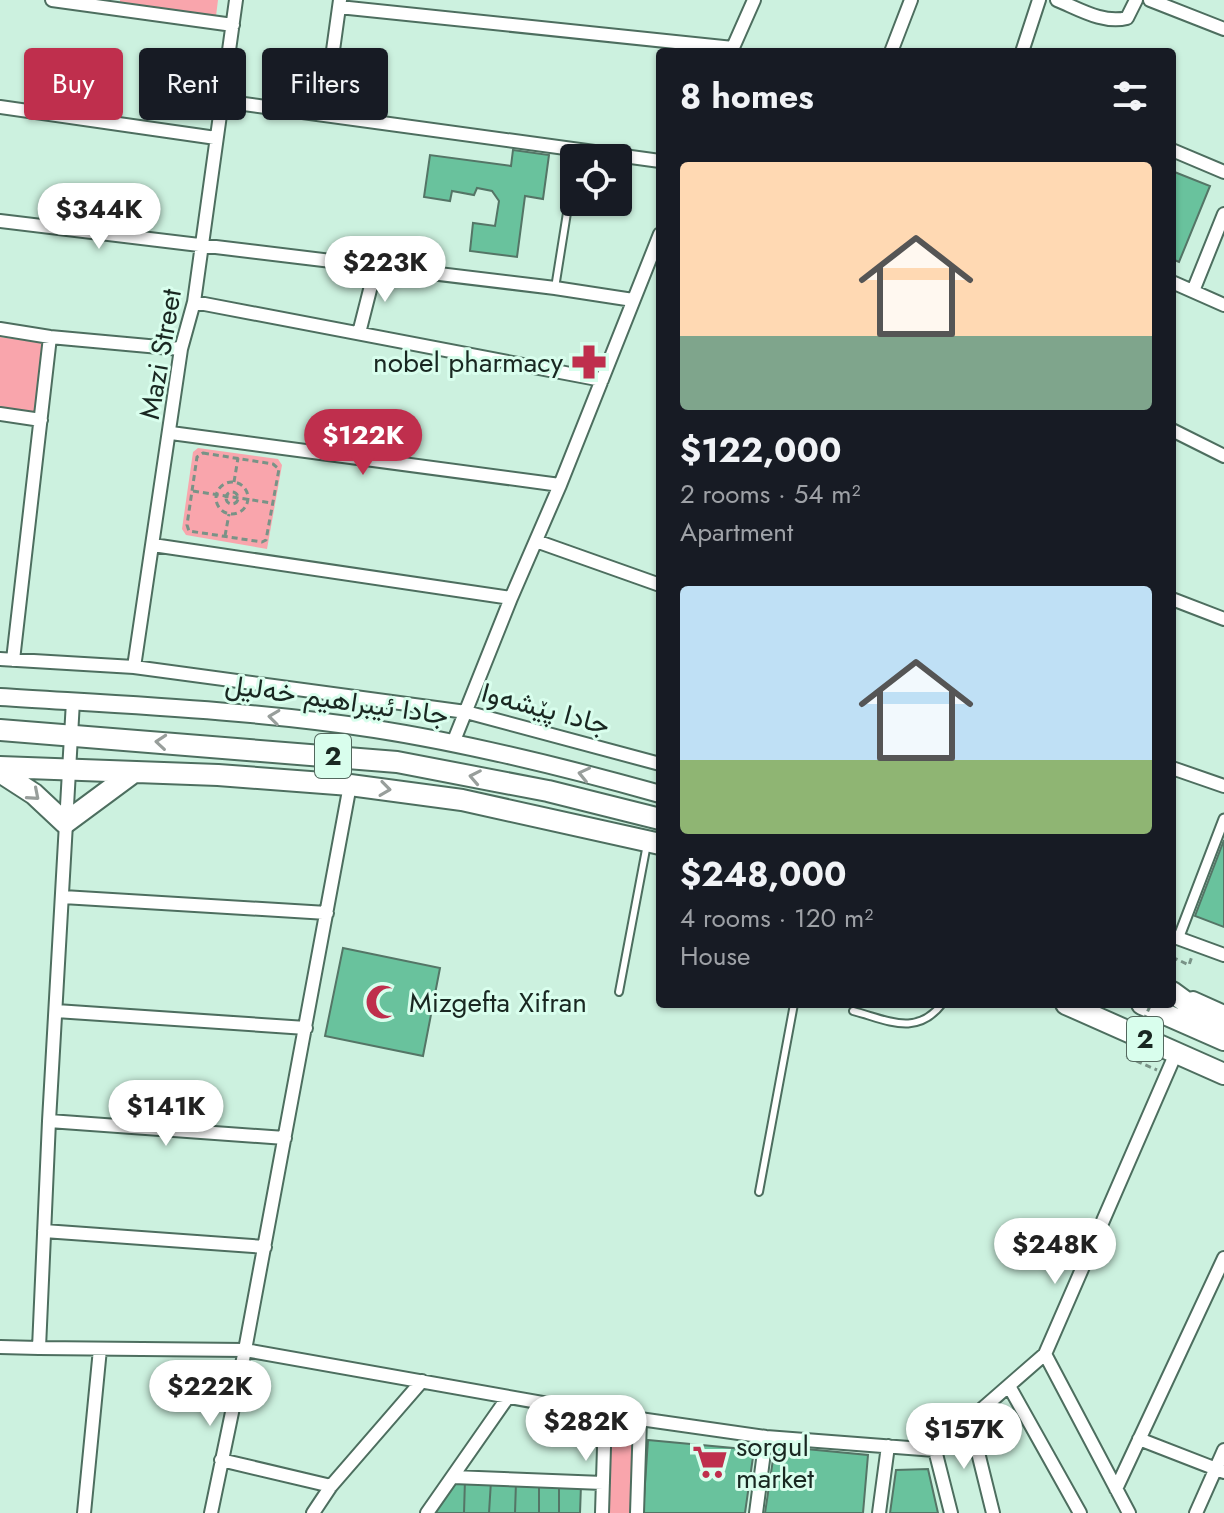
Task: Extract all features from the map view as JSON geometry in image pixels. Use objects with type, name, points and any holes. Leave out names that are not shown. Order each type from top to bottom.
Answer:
[{"type":"highway","name":"جادا ئیبراهیم خەلیل","points":[[0,730],[397,762],[548,791],[656,818]]},
{"type":"highway","name":"2","points":[[0,769],[69,769],[350,785],[462,800],[654,842]]},
{"type":"highway","points":[[0,769],[34,794],[65,823],[134,772]]},
{"type":"highway","points":[[1176,994],[1224,1030]]},
{"type":"highway","name":"2","points":[[1075,1008],[1224,1074]]},
{"type":"highway","name":"2","points":[[1151,1008],[1224,1040]]},
{"type":"main road","name":"جادا ئیبراهیم خەلیل","points":[[0,697],[223,711],[374,729],[453,743],[656,793]]},
{"type":"main road","points":[[1176,993],[1224,1014]]},
{"type":"street","points":[[52,0],[115,4],[233,25]]},
{"type":"street","name":"Mazi Street","points":[[230,48],[236,0]]},
{"type":"street","points":[[733,48],[754,0]]},
{"type":"street","points":[[893,48],[911,0]]},
{"type":"street","points":[[1023,48],[1039,0]]},
{"type":"street","points":[[1057,0],[1100,18],[1116,21],[1127,18],[1136,0]]},
{"type":"street","points":[[1150,0],[1224,29]]},
{"type":"street","points":[[334,48],[340,4],[715,48]]},
{"type":"street","points":[[0,107],[216,138]]},
{"type":"street","name":"Mazi Street","points":[[134,667],[181,349],[194,302],[219,120]]},
{"type":"street","points":[[356,120],[560,152]]},
{"type":"street","points":[[1176,152],[1224,172]]},
{"type":"street","points":[[632,159],[656,161]]},
{"type":"street","points":[[1193,291],[1224,214]]},
{"type":"street","points":[[0,221],[633,300]]},
{"type":"street","points":[[453,743],[656,244]]},
{"type":"street","points":[[359,333],[376,266]]},
{"type":"street","points":[[1176,284],[1224,305]]},
{"type":"street","points":[[194,302],[602,380]]},
{"type":"street","points":[[0,329],[50,337],[181,349]]},
{"type":"street","points":[[6,659],[50,337]]},
{"type":"street","points":[[0,414],[41,420]]},
{"type":"street","points":[[1176,432],[1224,456]]},
{"type":"street","points":[[171,433],[560,485]]},
{"type":"street","points":[[536,541],[656,584]]},
{"type":"street","points":[[153,545],[511,598]]},
{"type":"street","points":[[1176,601],[1224,619]]},
{"type":"street","name":"جادا پێشەوا","points":[[6,659],[134,667],[466,712],[656,763]]},
{"type":"street","points":[[39,1348],[73,701]]},
{"type":"street","points":[[1176,769],[1224,786]]},
{"type":"street","points":[[211,1513],[265,1247],[350,785]]},
{"type":"street","points":[[1176,935],[1224,819]]},
{"type":"street","points":[[63,897],[327,913]]},
{"type":"street","points":[[1176,937],[1224,955]]},
{"type":"street","points":[[56,1011],[306,1028]]},
{"type":"street","points":[[0,1347],[245,1350],[605,1414],[766,1437],[935,1450],[1045,1354],[1176,1053]]},
{"type":"street","points":[[49,1121],[285,1138]]},
{"type":"street","points":[[44,1231],[265,1247]]},
{"type":"street","points":[[1116,1489],[1224,1258]]},
{"type":"street","points":[[84,1513],[100,1349]]},
{"type":"street","points":[[1045,1354],[1129,1513]]},
{"type":"street","points":[[313,1513],[331,1486],[422,1381]]},
{"type":"street","points":[[1009,1386],[1080,1513]]},
{"type":"street","points":[[427,1513],[508,1397]]},
{"type":"street","points":[[602,1513],[605,1414]]},
{"type":"street","points":[[637,1513],[640,1419]]},
{"type":"street","points":[[970,1420],[993,1513]]},
{"type":"street","points":[[756,1513],[766,1437]]},
{"type":"street","points":[[1139,1439],[1220,1470]]},
{"type":"street","points":[[879,1513],[888,1446]]},
{"type":"street","points":[[935,1450],[951,1513]]},
{"type":"street","points":[[1196,1513],[1220,1470],[1224,1450]]},
{"type":"street","points":[[221,1460],[331,1486]]},
{"type":"street","points":[[453,1477],[603,1483]]},
{"type":"lane","points":[[555,288],[566,216]]},
{"type":"lane","points":[[619,992],[654,842]]},
{"type":"lane","points":[[759,1192],[793,1008]]},
{"type":"lane","points":[[853,1011],[907,1025],[920,1023],[939,1008]]},
{"type":"path","points":[[203,453],[238,457],[273,464],[279,469],[266,540],[262,542],[189,531],[187,525],[197,457],[203,453]]},
{"type":"path","points":[[234,482],[238,457]]},
{"type":"path","points":[[234,482],[243,486],[248,501],[239,512],[229,514],[219,508],[216,495],[224,484],[234,482]]},
{"type":"path","points":[[193,491],[272,503]]},
{"type":"path","points":[[225,536],[229,514]]},
{"type":"path","points":[[1176,959],[1189,965]]},
{"type":"path","points":[[1144,1064],[1127,1057],[1149,1008]]},
{"type":"shaded area","points":[[120,0],[218,0],[216,16]]},
{"type":"shaded area","points":[[0,337],[42,343],[34,414],[0,409]]},
{"type":"shaded area","points":[[198,448],[278,459],[282,465],[267,549],[186,535],[182,529],[193,452]]},
{"type":"shaded area","points":[[623,1425],[632,1433],[630,1513],[609,1513],[611,1433]]},
{"type":"building","points":[[513,150],[549,155],[543,199],[525,196],[517,257],[470,251],[473,223],[495,226],[499,201],[492,191],[477,188],[474,195],[452,191],[450,201],[424,197],[430,155],[511,166]]},
{"type":"building","points":[[1176,173],[1210,186],[1179,262],[1176,261]]},
{"type":"building","points":[[1224,840],[1224,927],[1195,916]]},
{"type":"building","name":"Mizgefta Xifran","points":[[343,948],[440,968],[423,1056],[325,1036]]},
{"type":"building","points":[[648,1440],[754,1450],[745,1513],[643,1513]]},
{"type":"building","points":[[775,1446],[868,1455],[863,1513],[765,1513]]},
{"type":"building","points":[[928,1469],[938,1513],[890,1513],[896,1470]]},
{"type":"building","points":[[452,1479],[465,1479],[464,1513],[428,1513]]},
{"type":"building","points":[[465,1479],[491,1481],[489,1513],[464,1513]]},
{"type":"building","points":[[491,1481],[516,1482],[515,1513],[489,1513]]},
{"type":"building","points":[[516,1482],[539,1484],[539,1513],[515,1513]]},
{"type":"building","points":[[539,1484],[559,1484],[559,1513],[539,1513]]},
{"type":"building","points":[[559,1484],[581,1485],[580,1513],[559,1513]]},
{"type":"place","name":"nobel pharmacy","points":[[589,362]]},
{"type":"place","name":"Mizgefta Xifran","points":[[383,1002]]},
{"type":"place","name":"sorgul market","points":[[710,1462]]}]
